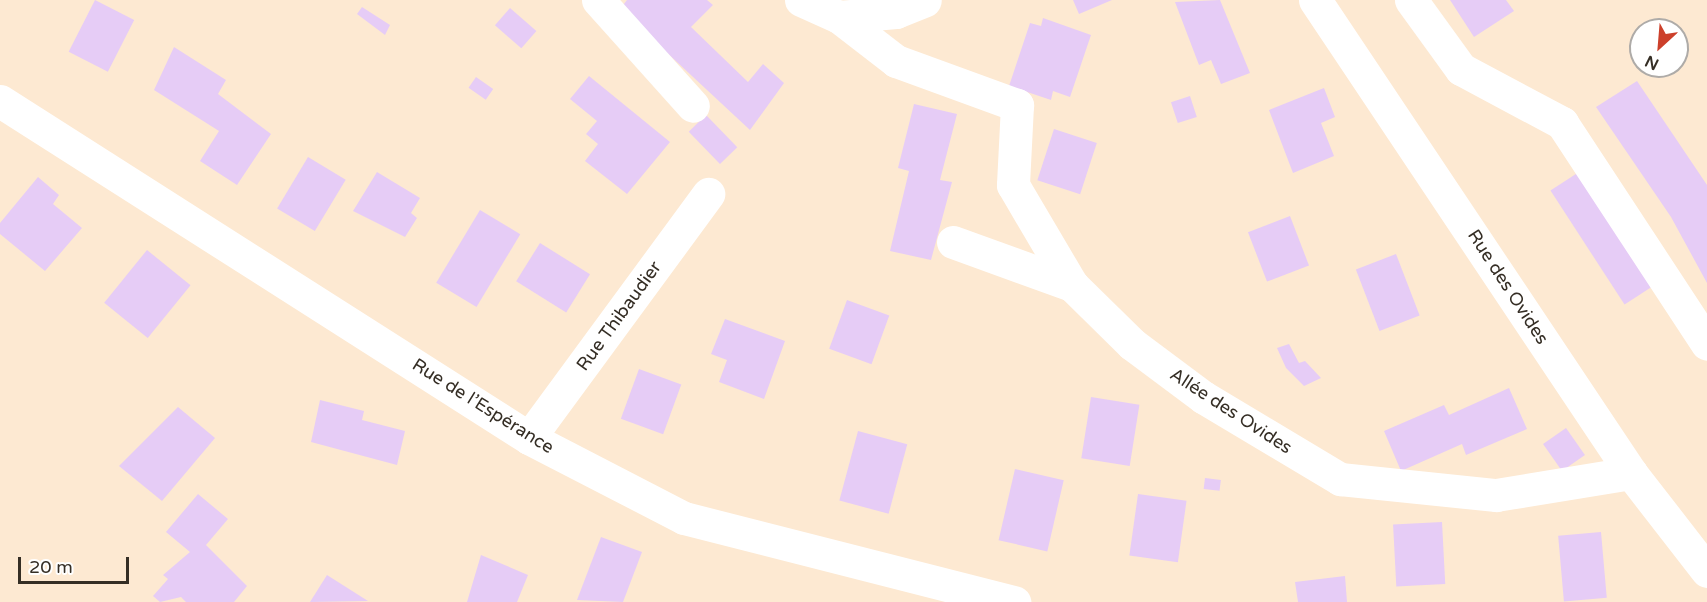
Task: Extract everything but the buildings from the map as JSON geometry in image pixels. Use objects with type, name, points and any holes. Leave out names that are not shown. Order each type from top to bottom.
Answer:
[{"type":"street","points":[[598,0],[693,106]]},
{"type":"street","points":[[801,0],[839,17],[896,12],[925,0]]},
{"type":"street","name":"Rue des Ovides","points":[[1315,0],[1631,473],[1707,571]]},
{"type":"street","points":[[1411,0],[1461,69],[1562,123],[1707,344]]},
{"type":"street","name":"Allée des Ovides","points":[[839,17],[896,61],[1017,105],[1013,185],[1072,285],[1132,344],[1203,397],[1340,479],[1496,495],[1631,473]]},
{"type":"street","name":"Rue de l’Espérance","points":[[0,101],[529,438],[684,518],[1014,602]]},
{"type":"street","name":"Rue Thibaudier","points":[[529,438],[708,194]]},
{"type":"street","points":[[953,242],[1072,285]]}]
